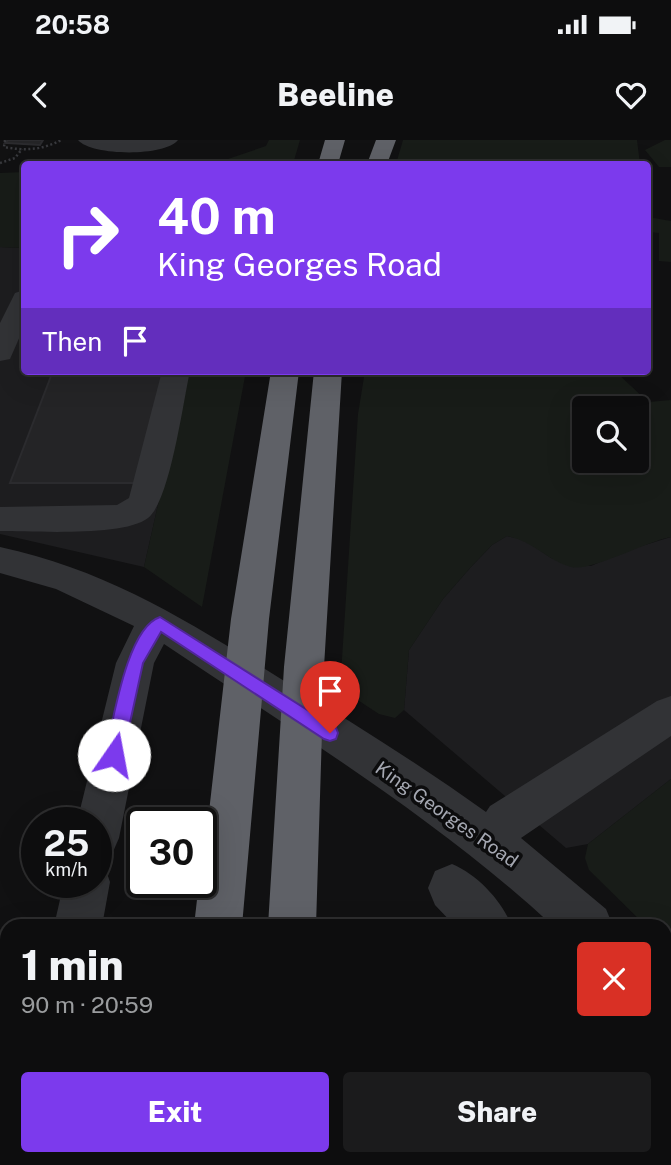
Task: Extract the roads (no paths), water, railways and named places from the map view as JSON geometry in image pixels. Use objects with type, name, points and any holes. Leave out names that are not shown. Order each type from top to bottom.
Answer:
[{"type":"highway","points":[[329,161],[335,140]]},
{"type":"highway","points":[[360,161],[365,140]]},
{"type":"highway","points":[[378,161],[386,140]]},
{"type":"highway","points":[[219,919],[250,619],[284,375]]},
{"type":"highway","points":[[292,919],[304,667],[328,375]]},
{"type":"street","points":[[88,140],[144,145],[168,140]]},
{"type":"street","points":[[0,353],[21,305]]},
{"type":"street","points":[[0,519],[117,517],[132,513],[144,502],[175,375]]},
{"type":"street","name":"King Georges Road","points":[[0,560],[76,582],[138,610],[167,627],[491,842],[581,919]]},
{"type":"street","points":[[103,807],[135,663],[148,637],[167,627]]},
{"type":"street","points":[[491,842],[506,821],[671,714]]},
{"type":"street","points":[[452,888],[481,919]]},
{"type":"street","points":[[79,919],[84,898]]}]
